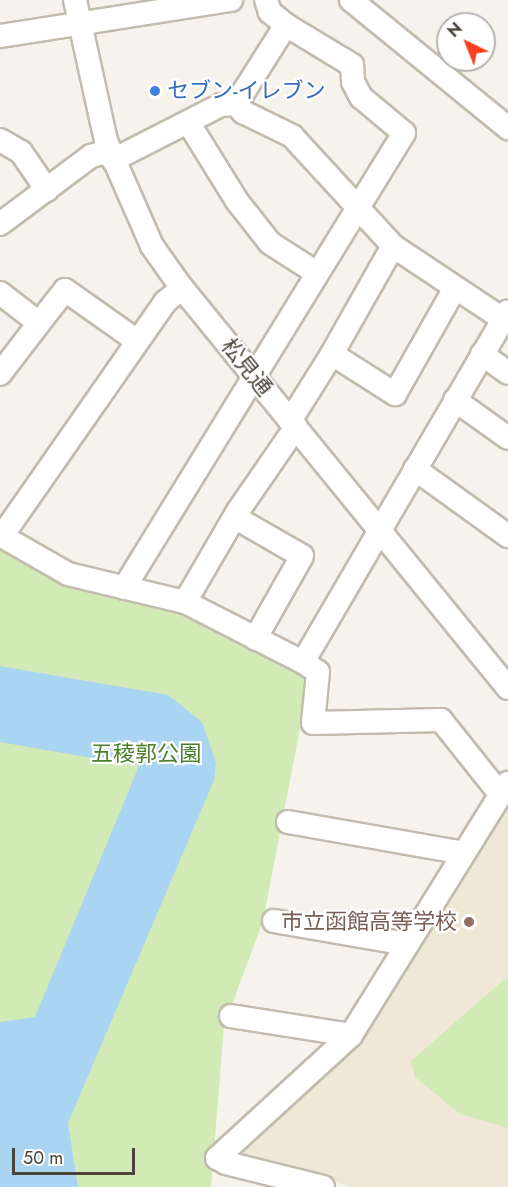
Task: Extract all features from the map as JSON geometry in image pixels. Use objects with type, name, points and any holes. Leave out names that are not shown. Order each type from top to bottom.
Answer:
[{"type":"street","name":"松見通","points":[[75,0],[94,100],[111,156],[152,246],[182,288],[508,688]]},
{"type":"street","points":[[0,36],[231,0]]},
{"type":"street","points":[[124,588],[317,273],[360,210],[404,133],[360,97],[353,82],[352,64],[286,25],[270,12],[266,0]]},
{"type":"street","points":[[351,0],[508,128]]},
{"type":"street","points":[[236,104],[286,25]]},
{"type":"street","points":[[0,224],[19,207],[47,190],[91,156],[111,156],[221,105],[236,104]]},
{"type":"street","points":[[236,104],[243,112],[292,136],[393,246],[455,288],[507,313],[303,662]]},
{"type":"street","points":[[188,122],[226,184],[270,243],[317,273]]},
{"type":"street","points":[[0,140],[21,152],[47,190]]},
{"type":"street","points":[[185,603],[293,424],[393,246]]},
{"type":"street","points":[[182,288],[165,302],[1,535],[68,574],[185,603],[303,662],[318,672],[312,723],[441,720],[504,788],[351,1035],[217,1158],[226,1163],[323,1187]]},
{"type":"street","points":[[332,354],[395,394],[455,288]]},
{"type":"street","points":[[0,374],[64,290],[137,341]]},
{"type":"street","points":[[0,293],[39,323]]},
{"type":"street","points":[[482,354],[508,373]]},
{"type":"street","points":[[455,400],[508,438]]},
{"type":"street","points":[[415,469],[508,536]]},
{"type":"street","points":[[236,518],[302,556],[255,639]]},
{"type":"street","points":[[288,822],[463,852]]},
{"type":"street","points":[[274,921],[407,944]]},
{"type":"street","points":[[231,1016],[351,1035]]},
{"type":"shaded area","name":"市立函館高等学校","points":[[508,797],[508,1187],[352,1187],[231,1154],[353,1048]]},
{"type":"green space","name":"五稜郭公園","points":[[0,543],[190,611],[310,676],[263,921],[224,1026],[211,1187],[0,1187]]},
{"type":"green space","points":[[508,976],[508,1128],[460,1114],[415,1077],[411,1061]]},
{"type":"water","points":[[0,666],[168,695],[202,722],[216,763],[214,780],[68,1123],[78,1187],[0,1187],[0,1022],[35,1017],[139,766],[0,742]]},
{"type":"place","name":"セブン-イレブン","points":[[155,91]]},
{"type":"place","name":"市立函館高等学校","points":[[469,922]]}]
